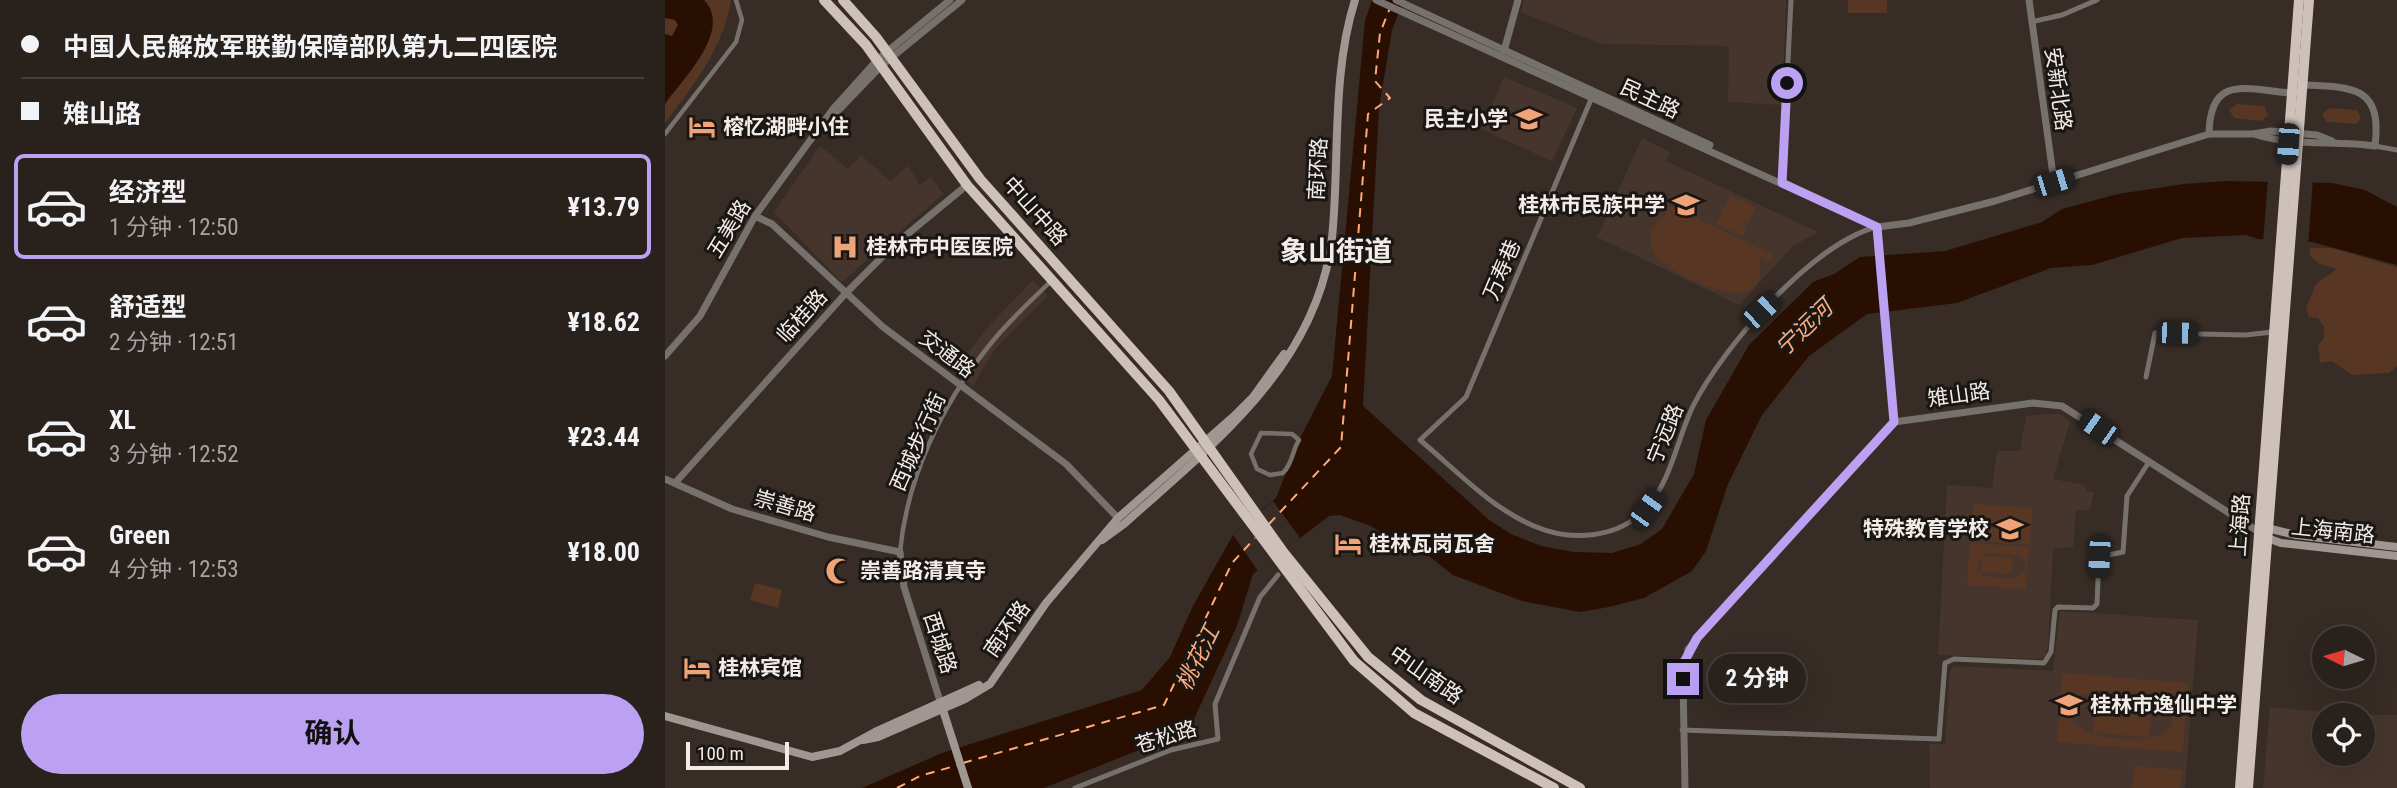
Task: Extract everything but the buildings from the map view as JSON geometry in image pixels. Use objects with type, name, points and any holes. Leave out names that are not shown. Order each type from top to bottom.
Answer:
[{"type":"highway","name":"中山中路","points":[[824,0],[879,63],[967,185],[1128,362],[1197,453]]},
{"type":"highway","name":"中山中路","points":[[843,0],[889,54],[980,179],[1138,354],[1169,391],[1206,445]]},
{"type":"highway","points":[[2292,93],[2299,0]]},
{"type":"highway","points":[[2303,85],[2309,0]]},
{"type":"highway","name":"上海路","points":[[2240,788],[2290,266],[2303,85]]},
{"type":"highway","name":"上海路","points":[[2248,788],[2265,532],[2273,332],[2292,93]]},
{"type":"highway","points":[[1206,445],[1281,556]]},
{"type":"highway","points":[[1197,453],[1249,512]]},
{"type":"highway","name":"中山南路","points":[[1281,556],[1328,631],[1377,684],[1421,717],[1554,788]]},
{"type":"highway","name":"中山南路","points":[[1281,556],[1364,652],[1397,683],[1436,709],[1580,788]]},
{"type":"main road","name":"南环路","points":[[1102,540],[1206,445],[1253,397],[1299,335],[1324,276],[1332,240],[1341,86],[1355,0]]},
{"type":"main road","name":"南环路","points":[[665,716],[812,757],[826,756],[863,740],[878,737],[996,674],[1046,603],[1118,518],[1197,453]]},
{"type":"main road","name":"上海南路","points":[[2265,532],[2397,547]]},
{"type":"main road","name":"上海南路","points":[[2265,532],[2281,543],[2397,556]]},
{"type":"main road","name":"西城路","points":[[942,705],[968,788]]},
{"type":"street","points":[[665,134],[736,42],[741,20],[736,0]]},
{"type":"street","points":[[889,54],[950,0]]},
{"type":"street","points":[[889,54],[962,0]]},
{"type":"street","points":[[1376,0],[1406,9]]},
{"type":"street","points":[[1396,0],[1406,9]]},
{"type":"street","points":[[1504,51],[1518,0]]},
{"type":"street","points":[[1782,181],[1791,0]]},
{"type":"street","name":"安新北路","points":[[2029,0],[2054,182]]},
{"type":"street","points":[[2031,22],[2062,15],[2097,0]]},
{"type":"street","name":"民主路","points":[[1406,9],[1504,51],[1877,227]]},
{"type":"street","name":"民主路","points":[[1406,9],[1592,97],[1782,181]]},
{"type":"street","name":"五美路","points":[[665,356],[700,316],[755,216],[827,121],[889,54]]},
{"type":"street","points":[[2303,85],[2346,90],[2366,97],[2374,105],[2378,116],[2375,146]]},
{"type":"street","points":[[2209,134],[2210,113],[2214,102],[2222,94],[2233,89],[2292,93]]},
{"type":"street","name":"万寿巷","points":[[1420,440],[1466,397],[1592,97]]},
{"type":"street","points":[[1685,788],[1683,664],[1688,649],[1894,422],[1877,227],[1909,223],[2209,134],[2253,134],[2270,140],[2317,143],[2332,141],[2397,149]]},
{"type":"street","name":"临桂路","points":[[675,483],[846,293],[893,246],[967,185]]},
{"type":"street","name":"交通路","points":[[755,216],[772,224],[883,327],[1066,464],[1118,518]]},
{"type":"street","name":"宁远路","points":[[1420,440],[1493,501],[1535,526],[1568,535],[1599,534],[1624,526],[1647,509],[1655,497],[1695,403],[1740,334],[1802,273],[1861,231],[1877,227]]},
{"type":"street","points":[[961,387],[988,346],[1052,280]]},
{"type":"street","points":[[2145,377],[2154,333],[2245,335],[2273,332]]},
{"type":"street","name":"西城步行街","points":[[900,552],[906,508],[917,470],[961,387]]},
{"type":"street","name":"雉山路","points":[[1894,422],[2011,405],[2049,403],[2079,415],[2149,463],[2265,532]]},
{"type":"street","points":[[1261,433],[1292,434],[1299,440],[1292,450],[1292,461],[1283,473],[1270,475],[1257,469],[1251,454],[1261,433]]},
{"type":"street","points":[[1682,730],[1939,739],[1945,663],[1954,660],[2044,663],[2052,652],[2055,610],[2058,607],[2093,608],[2097,604],[2099,557],[2123,552],[2127,496],[2149,463]]},
{"type":"street","name":"崇善路","points":[[665,479],[732,509],[828,537],[900,552]]},
{"type":"street","name":"西城路","points":[[900,552],[904,587],[942,705]]},
{"type":"street","name":"苍松路","points":[[1075,788],[1171,750],[1217,739],[1215,704],[1260,597],[1279,575]]},
{"type":"shaded area","points":[[665,0],[731,0],[722,34],[706,65],[665,123]]},
{"type":"shaded area","points":[[1524,0],[1786,0],[1782,105],[1728,102],[1729,46],[1601,44],[1521,12]]},
{"type":"shaded area","points":[[1848,0],[1887,0],[1887,13],[1848,13]]},
{"type":"shaded area","name":"民主小学","points":[[1504,77],[1577,108],[1552,161],[1481,129]]},
{"type":"shaded area","points":[[2237,104],[2264,106],[2268,115],[2261,121],[2234,118],[2229,110]]},
{"type":"shaded area","points":[[2330,108],[2357,110],[2361,118],[2356,124],[2326,122],[2322,114]]},
{"type":"shaded area","name":"桂林市民族中学","points":[[1642,138],[1670,152],[1666,161],[1818,232],[1793,246],[1739,305],[1597,237]]},
{"type":"shaded area","name":"桂林市中医医院","points":[[820,146],[848,169],[861,155],[890,181],[908,166],[920,185],[931,177],[943,194],[842,282],[774,212]]},
{"type":"shaded area","points":[[1730,195],[1756,207],[1742,236],[1716,224]]},
{"type":"shaded area","points":[[1662,202],[1774,255],[1771,262],[1759,256],[1759,277],[1752,288],[1740,292],[1705,286],[1660,261],[1650,242],[1652,229],[1668,214],[1659,209]]},
{"type":"shaded area","points":[[2310,248],[2332,248],[2397,267],[2397,366],[2389,373],[2352,375],[2332,361],[2320,363],[2318,344],[2324,339],[2324,327],[2318,318],[2309,317],[2306,308],[2316,284],[2337,269],[2320,264],[2310,256]]},
{"type":"shaded area","points":[[1033,280],[1048,296],[996,348],[973,386],[955,371],[985,330]]},
{"type":"shaded area","name":"特殊教育学校","points":[[2060,414],[2070,422],[2053,479],[2085,485],[2086,491],[2094,492],[2090,510],[2076,511],[2073,547],[2053,549],[2048,646],[2045,656],[2041,659],[1938,655],[1947,485],[1992,488],[1997,451],[2020,451],[2026,416]]},
{"type":"shaded area","points":[[1973,504],[2033,508],[2030,545],[1970,540]]},
{"type":"shaded area","points":[[1970,543],[2029,547],[2026,589],[1967,585]],"holes":[[[1988,553],[2020,556],[2025,562],[2026,571],[2015,579],[1984,576],[1977,568],[1981,556],[1981,572],[2011,574],[2012,558],[1982,556]]]},
{"type":"shaded area","points":[[755,583],[782,590],[778,608],[750,600]]},
{"type":"shaded area","name":"桂林市逸仙中学","points":[[2060,611],[2198,620],[2185,788],[1930,788],[1929,744],[1945,744],[1950,670],[1953,666],[2053,671]]},
{"type":"shaded area","points":[[2062,673],[2188,683],[2183,752],[2057,742]],"holes":[[[2097,690],[2162,697],[2171,709],[2172,726],[2162,734],[2145,738],[2105,737],[2087,731],[2074,722],[2071,711],[2079,696]]]},
{"type":"shaded area","points":[[2096,692],[2153,697],[2149,737],[2093,733]]},
{"type":"shaded area","points":[[2270,707],[2312,711],[2312,766],[2375,766],[2375,715],[2397,715],[2397,788],[2263,788]]},
{"type":"shaded area","points":[[2134,766],[2182,770],[2180,788],[2132,788]]},
{"type":"water","points":[[665,0],[704,0],[711,12],[713,25],[702,54],[665,104],[665,34],[672,36],[678,25],[675,20],[665,18]]},
{"type":"water","points":[[1372,0],[1404,0],[1392,30],[1379,108],[1363,406],[1489,520],[1511,534],[1541,546],[1574,552],[1612,553],[1641,544],[1662,529],[1694,474],[1706,420],[1749,345],[1813,282],[1834,274],[1860,257],[1945,251],[2042,222],[2062,209],[2118,194],[2226,181],[2332,183],[2365,190],[2397,207],[2397,265],[2312,242],[2258,239],[2246,235],[2182,238],[2092,265],[2051,268],[1957,303],[1867,314],[1809,356],[1762,415],[1728,484],[1706,551],[1692,571],[1644,598],[1580,612],[1522,601],[1453,575],[1429,556],[1368,525],[1340,515],[1329,516],[1253,574],[1237,626],[1194,719],[1159,742],[1044,788],[862,788],[942,753],[1142,690],[1170,657],[1193,606],[1233,535],[1276,498],[1299,440],[1332,376],[1365,21]]},
{"type":"pier","points":[[2268,179],[2313,180],[2308,245],[2263,243]]},
{"type":"pier","points":[[1273,501],[1300,538],[1258,571],[1233,535]]},
{"type":"ferry route","points":[[1269,524],[1341,447],[1368,114],[1390,98],[1375,81],[1380,33],[1390,8]]},
{"type":"ferry route","points":[[963,763],[1164,705],[1232,563],[1255,538]]},
{"type":"ferry route","points":[[897,788],[920,776],[958,765]]},
{"type":"place","name":"民主小学","points":[[1529,119]]},
{"type":"place","name":"榕忆湖畔小住","points":[[702,127]]},
{"type":"place","name":"桂林市民族中学","points":[[1686,205]]},
{"type":"place","name":"桂林市中医医院","points":[[845,247]]},
{"type":"place","name":"特殊教育学校","points":[[2010,529]]},
{"type":"place","name":"桂林瓦岗瓦舍","points":[[1348,544]]},
{"type":"place","name":"崇善路清真寺","points":[[839,571]]},
{"type":"place","name":"桂林宾馆","points":[[697,668]]},
{"type":"place","name":"桂林市逸仙中学","points":[[2069,705]]},
{"type":"district","name":"象山街道","points":[[1336,251]]},
{"type":"route","points":[[1683,679],[1683,664],[1688,649],[1697,638],[1894,422],[1877,227],[1782,183],[1787,83]]},
{"type":"water label","name":"宁远河","points":[[1804,328]]},
{"type":"water label","name":"桃花江","points":[[1198,658]]}]
